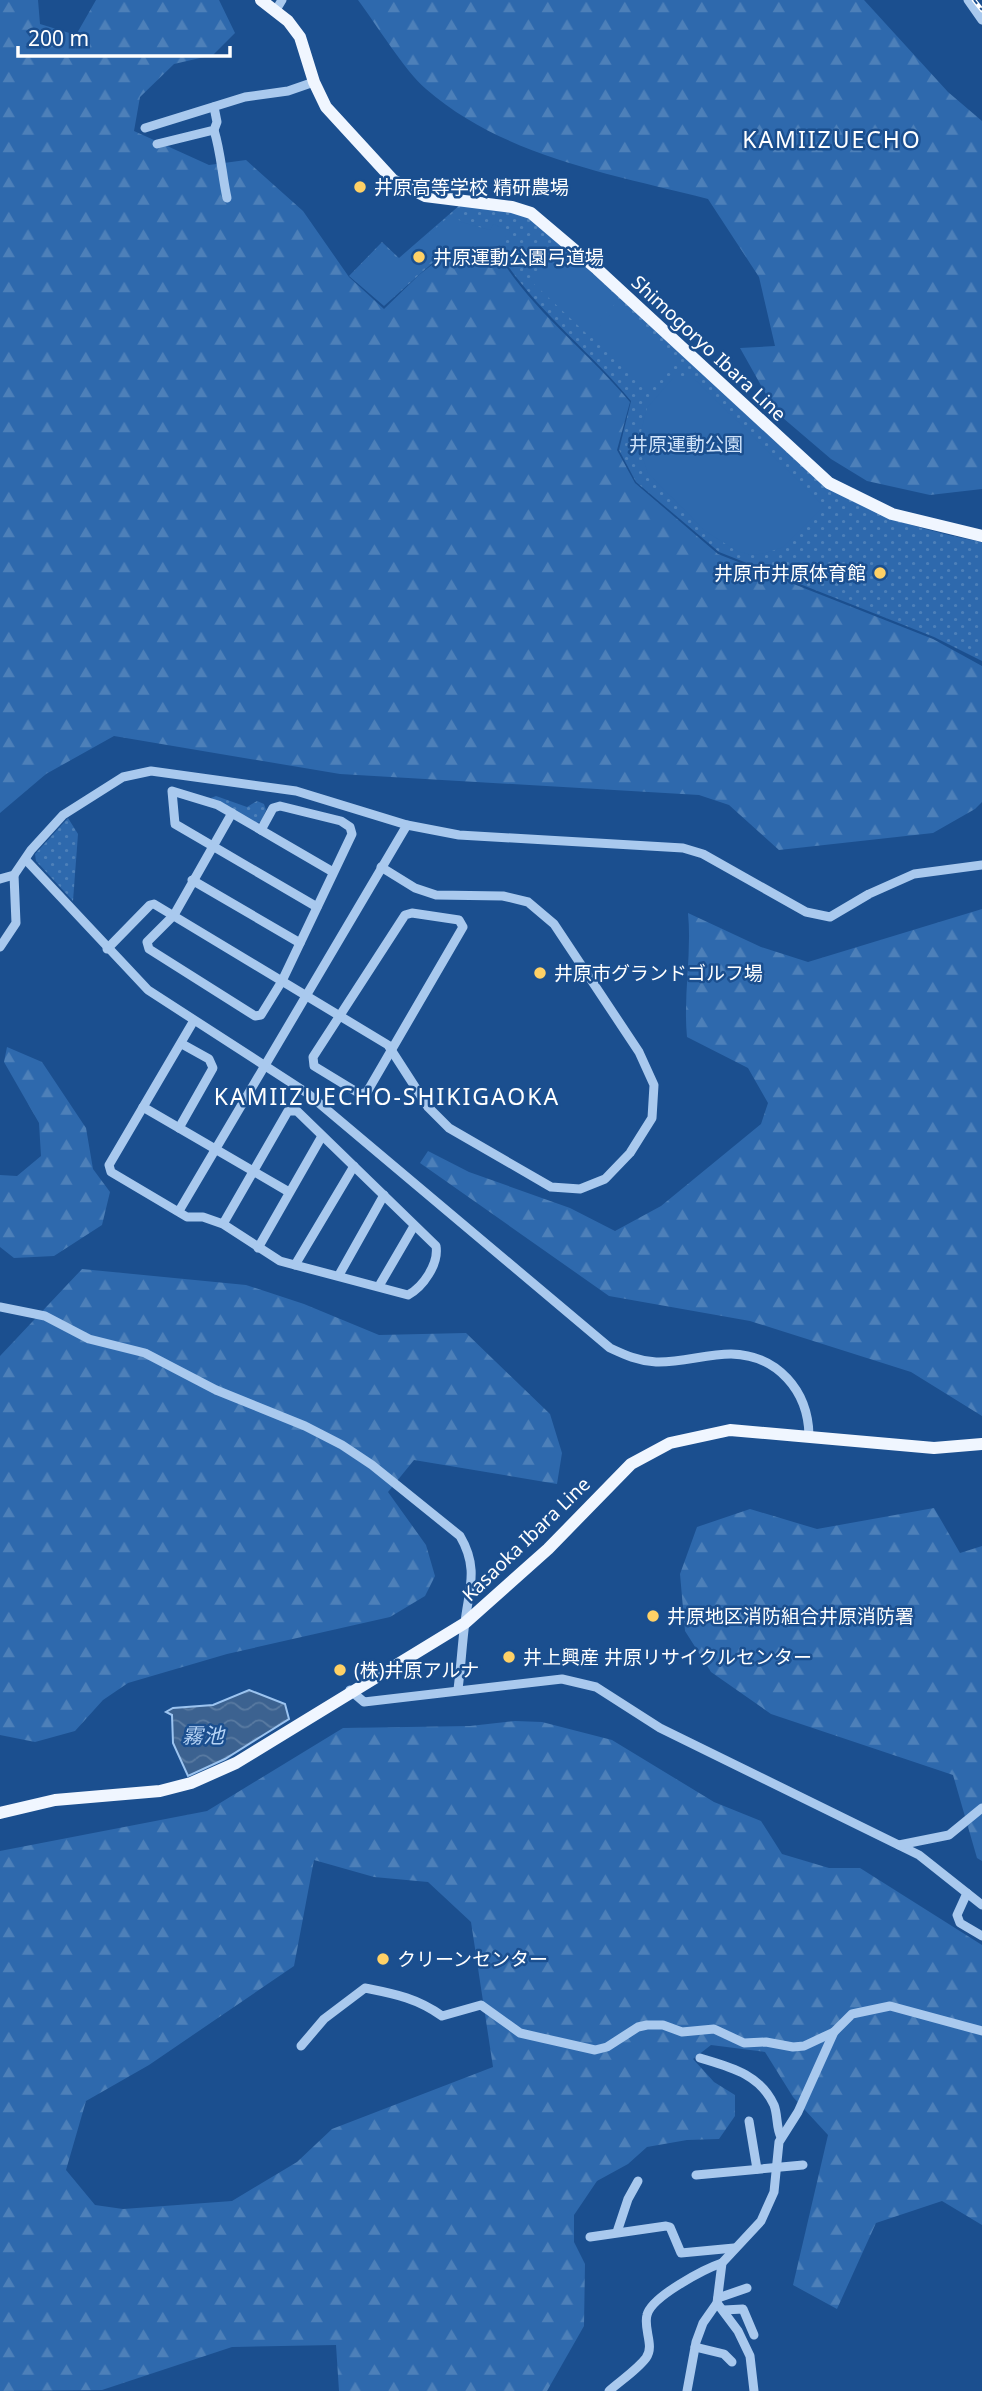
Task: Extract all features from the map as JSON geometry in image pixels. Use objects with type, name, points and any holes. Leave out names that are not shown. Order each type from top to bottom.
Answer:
[{"type":"main road","name":"Shimogoryo Ibara Line","points":[[261,0],[279,5],[299,37],[314,82],[326,107],[380,169],[404,187],[434,198],[521,208],[541,220],[829,483],[892,514],[982,536]]},
{"type":"main road","name":"Kasaoka Ibara Line","points":[[0,1813],[55,1800],[160,1791],[191,1783],[236,1763],[350,1690],[465,1623],[548,1549],[631,1464],[650,1451],[691,1436],[730,1430],[934,1448],[982,1444]]},
{"type":"street","points":[[968,0],[980,15]]},
{"type":"street","points":[[145,128],[214,107],[314,82]]},
{"type":"street","points":[[214,107],[217,122],[214,130],[225,167],[222,178],[228,198]]},
{"type":"street","points":[[157,144],[214,130]]},
{"type":"street","points":[[0,879],[14,875],[31,850],[63,815],[134,772],[151,771],[296,792],[407,825],[459,835],[683,848],[703,854],[806,912],[822,918],[837,914],[869,894],[914,874],[982,865]]},
{"type":"street","points":[[317,907],[175,824],[170,796],[172,791],[208,800],[333,872]]},
{"type":"street","points":[[232,813],[174,915],[147,942],[149,948],[179,971],[255,1016],[261,1015],[282,981],[352,834],[350,827],[341,821],[280,806],[273,808],[261,830]]},
{"type":"street","points":[[179,1211],[407,825]]},
{"type":"street","points":[[26,860],[148,990],[193,1022],[265,1064],[307,1093],[610,1348],[644,1361],[733,1354],[761,1360],[785,1376],[801,1396],[806,1407],[809,1435]]},
{"type":"street","points":[[107,949],[150,905],[174,915],[394,1049],[438,1118],[551,1187],[580,1189],[605,1179],[629,1153],[652,1118],[655,1091],[647,1067],[545,914],[528,902],[503,896],[428,893],[381,867]]},
{"type":"street","points":[[0,947],[16,923],[14,875]]},
{"type":"street","points":[[192,880],[300,943]]},
{"type":"street","points":[[405,915],[459,920],[463,927],[367,1092],[360,1094],[314,1066],[313,1057],[341,1015],[405,915]]},
{"type":"street","points":[[193,1022],[109,1165],[111,1172],[187,1217],[203,1217],[223,1224],[280,1261],[408,1295],[419,1289],[438,1256],[436,1246],[297,1111],[288,1111],[223,1224]]},
{"type":"street","points":[[179,1128],[213,1068],[209,1059],[181,1044]]},
{"type":"street","points":[[142,1107],[289,1192]]},
{"type":"street","points":[[258,1248],[322,1136]]},
{"type":"street","points":[[295,1265],[354,1166]]},
{"type":"street","points":[[338,1275],[384,1195]]},
{"type":"street","points":[[379,1286],[414,1226]]},
{"type":"street","points":[[0,1307],[46,1316],[89,1339],[145,1353],[216,1390],[305,1426],[342,1445],[460,1536],[467,1548],[473,1589],[465,1623],[457,1689]]},
{"type":"street","points":[[350,1690],[364,1702],[457,1689],[562,1679],[583,1682],[660,1728],[919,1855],[982,1905]]},
{"type":"street","points":[[899,1845],[949,1835],[982,1808]]},
{"type":"street","points":[[967,1893],[957,1915],[960,1923],[982,1936]]},
{"type":"street","points":[[301,2046],[324,2019],[365,1989],[404,1994],[442,2016],[481,2005],[520,2033],[595,2050],[607,2047],[638,2026],[647,2025],[663,2025],[682,2032],[714,2029],[744,2043],[804,2046],[834,2032],[852,2014],[890,2006],[982,2031]]},
{"type":"street","points":[[781,2137],[798,2112],[824,2060],[834,2032]]},
{"type":"street","points":[[609,2391],[646,2357],[649,2348],[646,2317],[649,2309],[689,2278],[722,2263],[761,2221],[774,2192],[781,2137],[774,2106],[756,2080],[727,2066],[700,2058]]},
{"type":"street","points":[[749,2121],[757,2169]]},
{"type":"street","points":[[696,2175],[803,2165]]},
{"type":"street","points":[[617,2232],[628,2199],[638,2181]]},
{"type":"street","points":[[590,2236],[666,2226],[670,2227],[681,2253],[734,2248]]},
{"type":"street","points":[[722,2263],[720,2304],[750,2356],[754,2391]]},
{"type":"street","points":[[687,2391],[695,2347],[703,2323],[720,2304],[747,2288]]},
{"type":"street","points":[[720,2304],[743,2309],[754,2336]]},
{"type":"street","points":[[695,2347],[724,2354],[732,2362]]},
{"type":"green space","points":[[0,0],[38,0],[40,24],[76,35],[96,0],[219,0],[235,33],[213,55],[174,64],[140,97],[134,131],[209,165],[246,160],[303,211],[349,277],[384,309],[419,275],[447,253],[501,259],[546,315],[630,402],[617,450],[635,483],[718,554],[933,639],[982,666],[982,802],[975,809],[933,833],[779,850],[729,805],[699,795],[340,774],[114,736],[46,774],[0,813]]},
{"type":"green space","points":[[358,0],[864,0],[948,92],[982,121],[982,489],[930,495],[867,481],[831,459],[776,412],[740,348],[775,346],[759,277],[708,199],[560,160],[489,131],[457,112],[418,81]]},
{"type":"green space","name":"井原運動公園","points":[[461,204],[499,208],[534,219],[813,476],[832,489],[893,519],[982,542],[982,661],[934,637],[719,552],[636,482],[619,450],[631,401],[547,313],[502,257],[446,251],[384,306],[349,276],[382,242],[399,258]]},
{"type":"green space","name":"井原運動公園弓道場","points":[[453,213],[461,222],[490,230],[493,224],[510,231],[492,253],[455,247],[445,249],[384,305],[351,276],[383,244],[399,260]]},
{"type":"green space","points":[[560,250],[616,303],[587,334],[531,281]]},
{"type":"green space","points":[[618,306],[677,361],[650,390],[591,336]]},
{"type":"green space","points":[[673,378],[693,378],[824,506],[783,547],[752,555],[737,551],[705,531],[648,473],[640,436],[647,408]]},
{"type":"green space","points":[[216,796],[247,807],[257,801],[264,804],[266,810],[261,822],[256,823],[211,798]]},
{"type":"green space","points":[[68,818],[78,834],[73,901],[36,861],[35,854]]},
{"type":"green space","points":[[982,909],[982,1416],[911,1372],[750,1321],[609,1296],[420,1163],[428,1151],[469,1172],[570,1208],[615,1231],[661,1206],[761,1124],[768,1103],[748,1068],[687,1037],[688,913],[761,947],[808,962]]},
{"type":"green space","points":[[7,1047],[42,1062],[86,1128],[93,1169],[110,1192],[102,1225],[54,1256],[14,1258],[0,1247],[0,1175],[17,1176],[41,1156],[39,1123],[4,1062]]},
{"type":"green space","points":[[82,1269],[246,1285],[304,1304],[379,1335],[466,1333],[550,1414],[562,1453],[557,1484],[414,1460],[388,1492],[426,1545],[435,1576],[425,1596],[390,1617],[227,1654],[128,1683],[103,1700],[75,1731],[35,1742],[0,1735],[0,1356]]},
{"type":"green space","points":[[934,1508],[960,1553],[982,1546],[982,1861],[977,1858],[953,1775],[771,1714],[711,1672],[685,1631],[680,1574],[697,1527],[750,1509],[817,1529]]},
{"type":"green space","points":[[515,1721],[542,1722],[612,1740],[714,1802],[761,1821],[782,1854],[829,1868],[860,1868],[982,1945],[982,2225],[942,2201],[876,2223],[837,2309],[793,2285],[828,2135],[793,2097],[765,2052],[711,2045],[693,2059],[714,2082],[735,2095],[735,2116],[719,2139],[687,2140],[647,2147],[628,2164],[597,2181],[574,2215],[574,2242],[585,2264],[584,2326],[547,2391],[339,2391],[336,2345],[232,2347],[102,2390],[0,2391],[0,1851],[207,1811],[343,1728],[470,1726]],"holes":[[[314,1860],[374,1877],[428,1882],[471,1922],[493,2067],[332,2129],[297,2162],[232,2201],[123,2209],[95,2205],[66,2170],[86,2101],[149,2065],[294,1966]]]},
{"type":"water","name":"霧池","points":[[249,1690],[285,1704],[289,1719],[225,1759],[188,1776],[173,1743],[172,1715],[166,1712],[173,1708],[213,1705]]},
{"type":"railway","points":[[974,0],[982,10]]},
{"type":"place","name":"井原高等学校 精研農場","points":[[360,187]]},
{"type":"place","name":"井原運動公園弓道場","points":[[419,257]]},
{"type":"place","name":"井原市井原体育館","points":[[880,573]]},
{"type":"place","name":"井原市グランドゴルフ場","points":[[540,973]]},
{"type":"place","name":"井原地区消防組合井原消防署","points":[[653,1616]]},
{"type":"place","name":"井上興産 井原リサイクルセンター","points":[[509,1657]]},
{"type":"place","name":"(株)井原アルナ","points":[[340,1670]]},
{"type":"place","name":"クリーンセンター","points":[[383,1959]]},
{"type":"district","name":"KAMIIZUECHO","points":[[832,140]]},
{"type":"district","name":"KAMIIZUECHO-SHIKIGAOKA","points":[[387,1097]]}]
